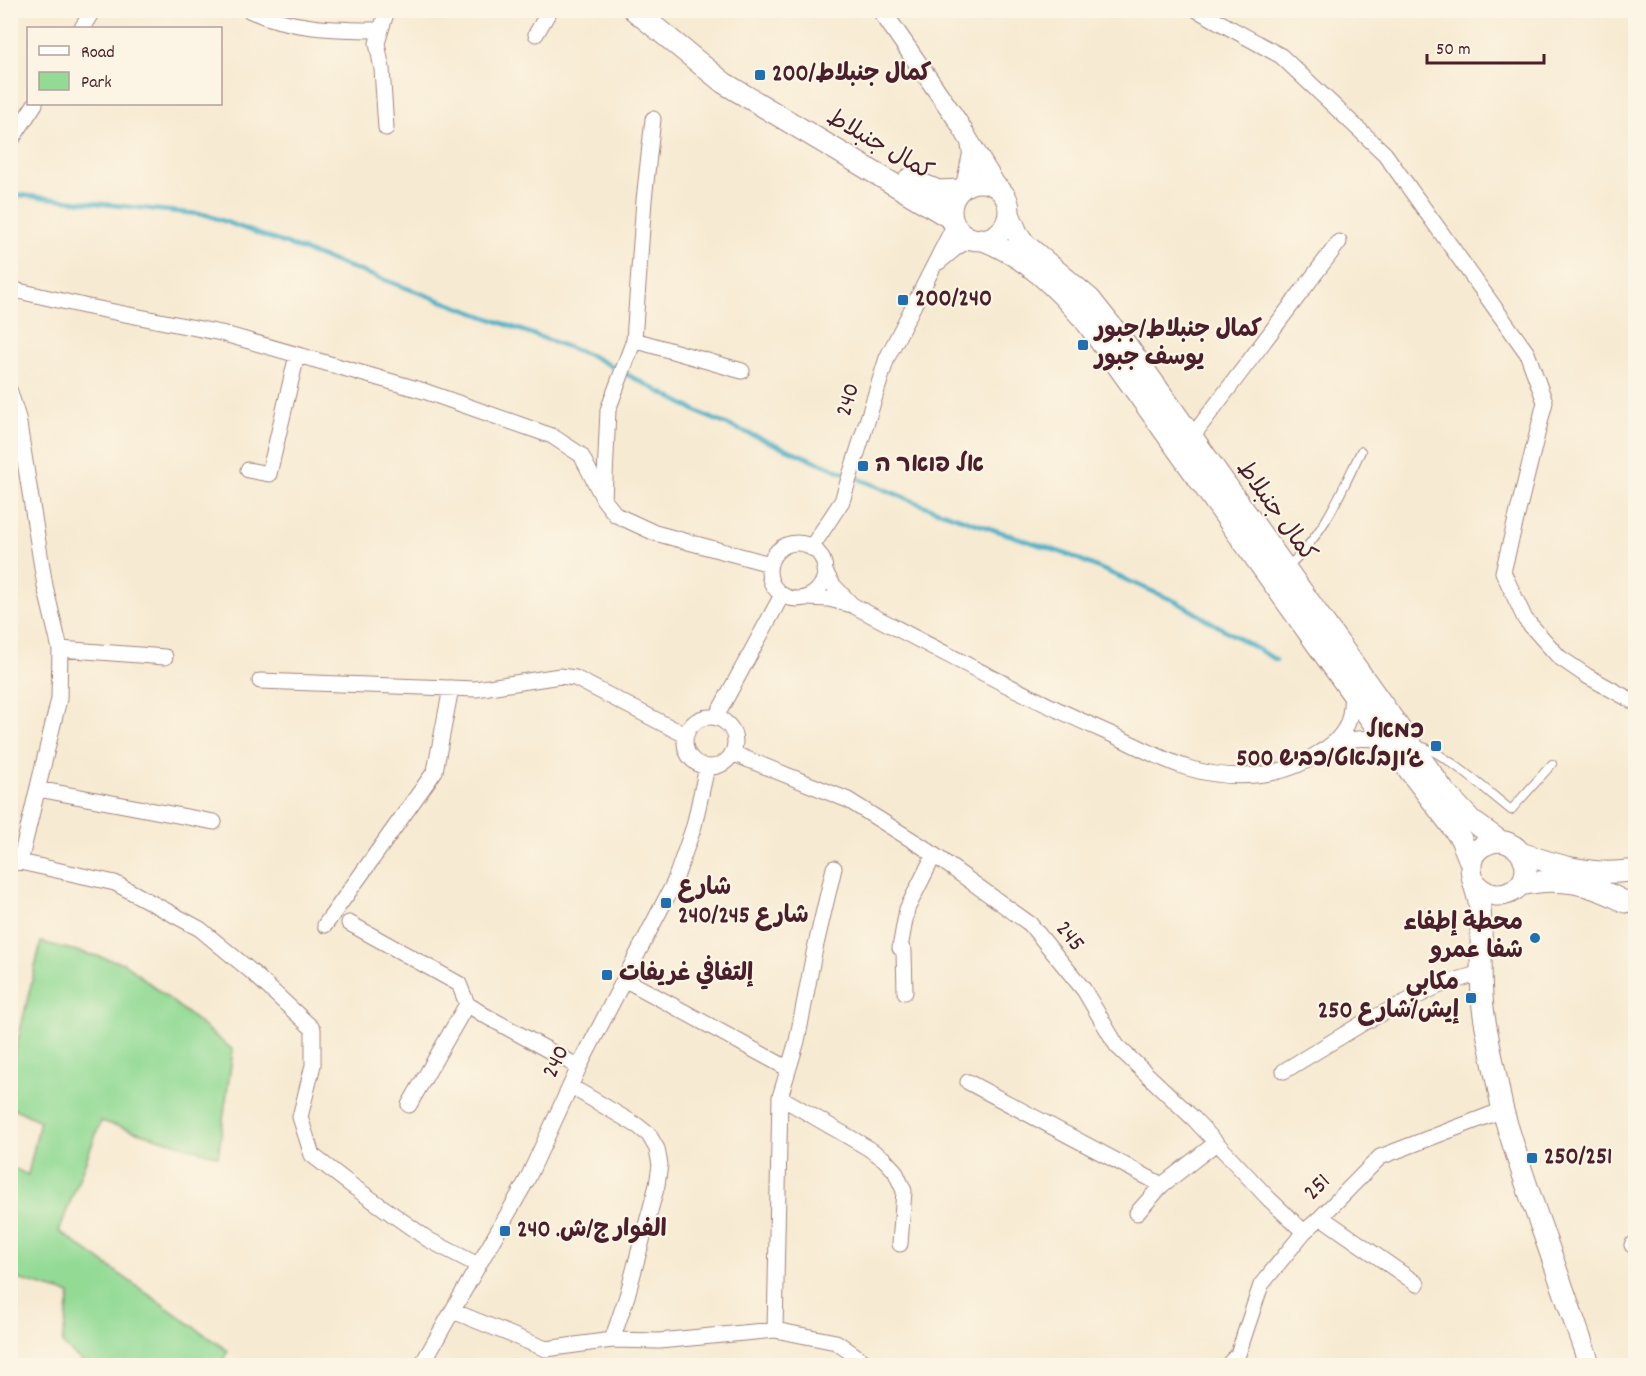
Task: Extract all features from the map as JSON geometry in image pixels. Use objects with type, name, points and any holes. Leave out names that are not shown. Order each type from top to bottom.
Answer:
[{"type":"main road","name":"كمال جنبلاط","points":[[634,10],[724,83],[953,221]]},
{"type":"main road","name":"كمال جنبلاط","points":[[654,10],[694,44],[774,100],[924,187],[946,192],[963,188]]},
{"type":"main road","points":[[978,182],[986,182],[998,188],[1006,197],[1009,214],[1001,231],[993,237],[977,239],[962,233],[953,221],[952,202],[963,188],[978,182]]},
{"type":"main road","name":"كمال جنبلاط","points":[[1009,214],[1018,235],[1026,245],[1090,299],[1106,319],[1459,809],[1500,841]]},
{"type":"main road","name":"كمال جنبلاط","points":[[977,239],[1006,249],[1022,259],[1057,290],[1087,323],[1352,693],[1461,839],[1472,872],[1480,908],[1480,964]]},
{"type":"main road","points":[[1630,906],[1600,890],[1567,881],[1540,880],[1493,895],[1479,888],[1472,872],[1478,850],[1492,842],[1500,841],[1508,843],[1521,853],[1548,862],[1593,872],[1603,874],[1631,868]]},
{"type":"main road","points":[[1521,853],[1526,868],[1523,881],[1496,908],[1489,919],[1480,964],[1483,1010],[1503,1110],[1590,1365]]},
{"type":"main road","points":[[1630,906],[1621,887],[1631,868]]},
{"type":"street","points":[[83,27],[93,10]]},
{"type":"street","points":[[249,10],[283,23],[347,30],[380,30]]},
{"type":"street","points":[[386,128],[377,43],[387,10]]},
{"type":"street","points":[[536,34],[550,10]]},
{"type":"street","points":[[881,10],[968,138],[998,188]]},
{"type":"street","points":[[1197,10],[1222,17],[1281,56],[1385,154],[1527,353],[1545,402],[1503,572],[1525,619],[1552,650],[1587,676],[1635,704]]},
{"type":"street","points":[[10,142],[33,105]]},
{"type":"street","points":[[604,500],[608,410],[634,340],[644,200],[653,119]]},
{"type":"street","points":[[963,188],[972,154],[968,138]]},
{"type":"street","name":"240","points":[[812,548],[842,501],[887,358],[934,266],[953,221]]},
{"type":"street","name":"240","points":[[934,266],[950,252],[977,239]]},
{"type":"street","points":[[1191,438],[1339,242]]},
{"type":"street","points":[[10,289],[221,333],[424,391],[552,436],[581,455],[604,500],[616,515],[655,533],[770,564]]},
{"type":"street","points":[[634,340],[742,371]]},
{"type":"street","points":[[248,470],[269,474],[297,355]]},
{"type":"street","points":[[10,392],[18,418],[45,586],[60,649],[59,699],[38,789],[15,863],[115,883],[200,929],[252,972],[313,1029],[313,1065],[300,1117],[312,1155],[429,1240],[478,1265]]},
{"type":"street","points":[[807,597],[820,586],[824,570],[823,561],[812,548],[795,544],[786,546],[773,556],[770,564],[770,582],[782,595],[789,598],[830,599],[852,605],[1047,705],[1188,768],[1240,777],[1264,775],[1310,760],[1342,734],[1348,722],[1352,693]]},
{"type":"street","points":[[824,570],[833,585],[852,605]]},
{"type":"street","points":[[716,717],[782,595]]},
{"type":"street","points":[[60,649],[165,657]]},
{"type":"street","points":[[260,681],[476,688],[560,676],[575,678],[685,735]]},
{"type":"street","points":[[325,925],[435,771],[451,688]]},
{"type":"street","points":[[716,717],[723,720],[733,731],[735,746],[732,753],[720,765],[707,767],[696,763],[690,757],[684,743],[685,735],[694,722],[716,717]]},
{"type":"street","points":[[1331,745],[1350,739],[1387,740]]},
{"type":"street","name":"245","points":[[732,753],[849,801],[934,855],[1030,924],[1084,990],[1117,1046],[1304,1232]]},
{"type":"street","name":"240","points":[[421,1365],[527,1180],[579,1067],[674,883],[694,826],[707,767]]},
{"type":"street","points":[[38,789],[214,822]]},
{"type":"street","points":[[905,993],[904,951],[900,948],[902,926],[907,909],[934,855]]},
{"type":"street","points":[[775,1330],[780,1096],[797,1041],[834,868]]},
{"type":"street","points":[[349,923],[459,984],[467,1004],[483,1015],[579,1067]]},
{"type":"street","points":[[1284,1071],[1362,1023],[1480,964]]},
{"type":"street","points":[[624,979],[787,1068]]},
{"type":"street","points":[[409,1105],[467,1004]]},
{"type":"street","points":[[968,1082],[1162,1185]]},
{"type":"street","points":[[570,1086],[638,1126],[649,1135],[657,1149],[660,1166],[627,1296],[612,1340]]},
{"type":"street","points":[[780,1096],[868,1148],[896,1171],[904,1191],[900,1244]]},
{"type":"street","name":"251","points":[[1227,1365],[1238,1353],[1261,1285],[1304,1232],[1380,1156],[1503,1110]]},
{"type":"street","points":[[1137,1213],[1162,1185],[1216,1143]]},
{"type":"street","points":[[1321,1217],[1417,1284]]},
{"type":"street","points":[[453,1311],[546,1349],[612,1340],[659,1341],[775,1330],[836,1342],[870,1365]]},
{"type":"lane","points":[[1285,569],[1304,553],[1326,523],[1361,451]]},
{"type":"lane","points":[[1411,745],[1426,746],[1511,810],[1552,764]]},
{"type":"green space","points":[[41,942],[124,963],[233,1050],[218,1156],[101,1121],[59,1231],[228,1351],[220,1365],[86,1365],[62,1344],[70,1294],[11,1277],[11,1167],[28,1175],[40,1121],[11,1107],[11,1070]]},
{"type":"waterway","points":[[10,194],[207,215],[592,356],[706,416],[930,508],[1069,555],[1177,602],[1276,660]]},
{"type":"place","name":"200/كمال جنبلاط","points":[[760,75]]},
{"type":"place","name":"200/240","points":[[903,300]]},
{"type":"place","name":"كمال جنبلاط/جبور يوسف جبور","points":[[1083,345]]},
{"type":"place","name":"אל פואר ה","points":[[863,466]]},
{"type":"place","name":"כמאל ג׳ונבלאט/כביש 500","points":[[1436,746]]},
{"type":"place","name":"شارع 240/شارع 245","points":[[666,903]]},
{"type":"place","name":"محطة إطفاء شفا عمرو","points":[[1535,938]]},
{"type":"place","name":"إلتفافي غريفات","points":[[607,975]]},
{"type":"place","name":"مكابي إيش/شارع 250","points":[[1471,998]]},
{"type":"place","name":"250/251","points":[[1532,1158]]},
{"type":"place","name":"الفوار ج/ش. 240","points":[[505,1231]]}]
